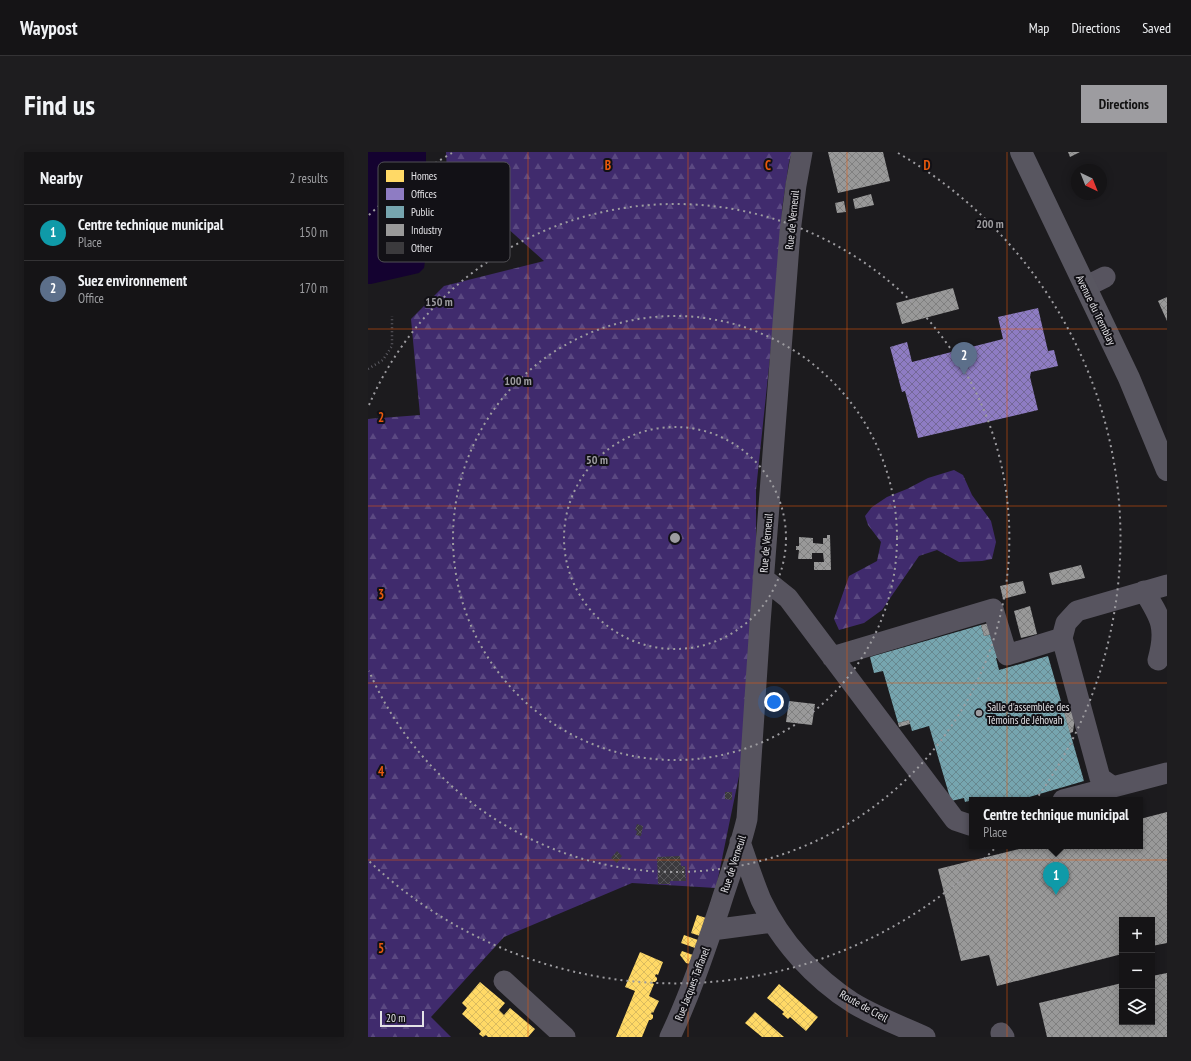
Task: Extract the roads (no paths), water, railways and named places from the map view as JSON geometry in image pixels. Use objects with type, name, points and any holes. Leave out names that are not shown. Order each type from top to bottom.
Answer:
[{"type":"main road","name":"Avenue du Tremblay","points":[[1021,152],[1129,378],[1167,470]]},
{"type":"street","name":"Rue de Verneuil","points":[[712,930],[740,842],[748,810],[763,578],[790,232],[802,152]]},
{"type":"street","points":[[1085,287],[1106,277]]},
{"type":"street","points":[[763,578],[788,598],[955,820],[969,825]]},
{"type":"street","points":[[1113,787],[1100,778],[1062,638],[1066,623],[1077,611],[1167,585]]},
{"type":"street","points":[[1144,591],[1161,618],[1165,635],[1158,660]]},
{"type":"street","points":[[832,656],[993,609],[1007,655],[1062,638]]},
{"type":"street","points":[[1075,797],[1167,773]]},
{"type":"street","name":"Route de Creil","points":[[740,842],[761,899],[773,922],[796,954],[829,985],[854,1004],[925,1037]]},
{"type":"street","points":[[712,930],[773,922]]},
{"type":"street","name":"Rue Jacques Taffanel","points":[[670,1037],[689,994],[712,930]]},
{"type":"street","points":[[504,981],[565,1037]]},
{"type":"place","name":"Suez environnement","points":[[964,375]]},
{"type":"place","name":"Salle d'assemblée des Témoins de Jéhovah","points":[[979,713]]},
{"type":"place","name":"Centre technique municipal","points":[[1056,895]]}]
